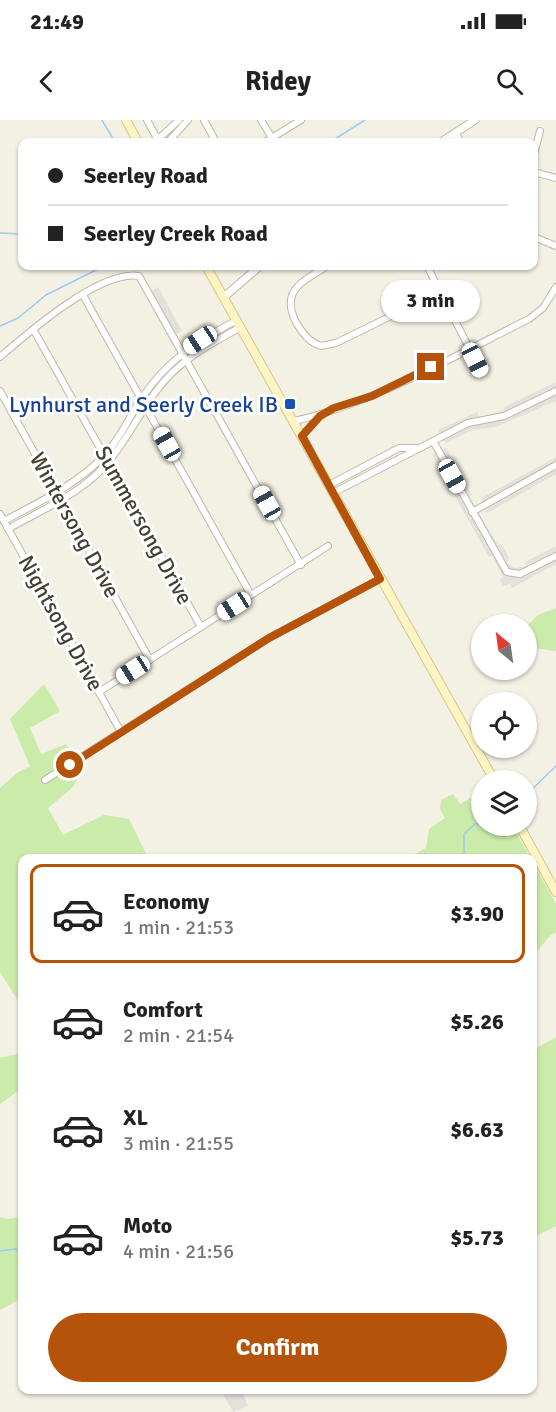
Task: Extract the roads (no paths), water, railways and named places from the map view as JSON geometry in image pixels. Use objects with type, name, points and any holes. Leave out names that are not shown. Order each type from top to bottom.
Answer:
[{"type":"main road","points":[[126,120],[136,138]]},
{"type":"main road","points":[[208,270],[488,770]]},
{"type":"main road","points":[[525,836],[535,854]]},
{"type":"main road","points":[[537,858],[556,892]]},
{"type":"street","points":[[147,120],[155,138]]},
{"type":"street","points":[[161,138],[179,120]]},
{"type":"street","points":[[172,138],[188,120]]},
{"type":"street","points":[[204,120],[214,138]]},
{"type":"street","points":[[261,120],[272,138],[301,120]]},
{"type":"street","points":[[447,138],[475,120]]},
{"type":"street","points":[[538,139],[540,131]]},
{"type":"street","points":[[455,133],[458,138]]},
{"type":"street","points":[[538,173],[556,178]]},
{"type":"street","points":[[538,239],[556,246]]},
{"type":"street","points":[[224,297],[255,270]]},
{"type":"street","points":[[321,270],[299,284],[290,302],[292,314],[303,334],[311,342],[321,345],[336,343],[440,292]]},
{"type":"street","points":[[429,270],[480,371]]},
{"type":"street","points":[[0,357],[33,329],[83,295],[123,278],[140,276],[301,565]]},
{"type":"street","points":[[294,421],[320,416],[375,394],[531,318],[543,308],[556,287]]},
{"type":"street","points":[[83,295],[251,595]]},
{"type":"street","points":[[8,529],[61,500],[97,474],[141,398],[183,351],[239,323]]},
{"type":"street","points":[[2,518],[57,492],[107,458],[123,444],[158,388],[188,359],[239,323]]},
{"type":"street","name":"Summersong Drive","points":[[33,329],[201,627]]},
{"type":"street","name":"Wintersong Drive","points":[[0,391],[150,660]]},
{"type":"street","points":[[331,489],[399,448],[419,448],[468,423],[504,416],[556,391]]},
{"type":"street","points":[[302,436],[320,416]]},
{"type":"street","points":[[433,441],[507,572],[520,574],[556,555]]},
{"type":"street","points":[[472,512],[556,465]]},
{"type":"street","name":"Nightsong Drive","points":[[2,518],[121,732]]},
{"type":"street","points":[[99,692],[328,546]]},
{"type":"street","points":[[45,780],[269,638],[380,579]]},
{"type":"waterway","points":[[102,120],[113,138]]},
{"type":"waterway","points":[[336,138],[365,120]]},
{"type":"waterway","points":[[0,233],[18,234]]},
{"type":"waterway","points":[[0,326],[18,318],[46,295],[96,270]]},
{"type":"waterway","points":[[537,784],[556,766]]},
{"type":"waterway","points":[[463,854],[464,834],[471,828]]},
{"type":"waterway","points":[[0,1251],[18,1250]]},
{"type":"place","name":"Lynhurst and Seerly Creek IB","points":[[290,404]]}]
